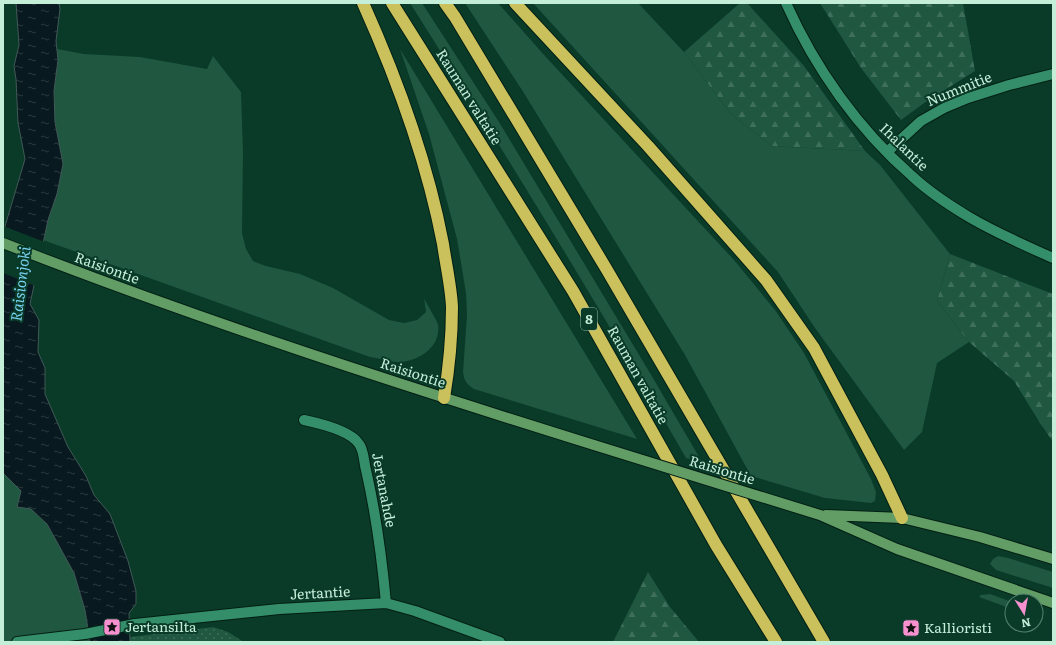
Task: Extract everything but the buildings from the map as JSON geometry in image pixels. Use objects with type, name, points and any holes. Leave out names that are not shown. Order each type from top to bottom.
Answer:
[{"type":"highway","points":[[363,3],[400,90],[418,144],[438,220],[452,306],[444,398]]},
{"type":"highway","name":"Rauman valtatie","points":[[392,3],[574,291],[716,544],[776,642]]},
{"type":"highway","name":"Rauman valtatie","points":[[445,3],[607,270],[824,642]]},
{"type":"highway","points":[[515,3],[648,146],[766,280],[814,348],[882,475],[902,518]]},
{"type":"main road","name":"Raisiontie","points":[[3,243],[76,272],[244,332],[444,398],[820,515],[897,549],[1053,603]]},
{"type":"main road","name":"Raisiontie","points":[[820,515],[902,518],[1053,559]]},
{"type":"street","name":"Ihalantie","points":[[786,3],[808,46],[841,97],[864,128],[912,177],[940,198],[968,216],[993,230],[1053,258]]},
{"type":"street","name":"Nummitie","points":[[888,152],[921,120],[944,108],[968,98],[1002,87],[1053,74]]},
{"type":"street","name":"Jertanahde","points":[[304,420],[331,427],[354,439],[360,444],[370,487],[380,546],[386,604]]},
{"type":"street","name":"Jertantie","points":[[17,642],[85,634],[135,624],[279,609],[386,604],[415,611],[500,642]]},
{"type":"green space","points":[[410,3],[422,3],[499,122],[702,462],[686,458],[551,229]]},
{"type":"green space","points":[[465,3],[498,3],[545,56],[734,260],[775,310],[804,353],[871,479],[876,492],[875,501],[871,503],[825,498],[751,476],[685,355],[522,90]]},
{"type":"green space","points":[[533,3],[638,3],[684,52],[731,114],[772,146],[865,151],[880,165],[950,254],[937,301],[969,342],[937,363],[922,432],[904,450],[815,328],[778,272]]},
{"type":"green space","points":[[740,3],[747,3],[804,66],[865,151],[772,146],[731,114],[684,52]]},
{"type":"green space","points":[[820,3],[963,3],[975,71],[927,101],[901,120],[861,68]]},
{"type":"green space","points":[[57,49],[84,54],[140,57],[207,69],[213,56],[241,92],[243,152],[242,233],[246,249],[253,261],[266,266],[300,274],[333,288],[389,320],[404,323],[417,320],[426,312],[424,298],[438,325],[438,333],[432,347],[420,356],[405,361],[395,362],[370,357],[43,240],[48,219],[57,194],[63,164],[55,122],[54,91],[58,60]]},
{"type":"green space","points":[[400,49],[637,439],[474,389],[466,382],[463,372],[467,315],[466,293],[457,239],[429,134]]},
{"type":"green space","points":[[950,254],[1053,294],[1053,442],[1014,381],[969,342],[937,301]]},
{"type":"green space","points":[[3,473],[21,491],[31,509],[47,524],[74,573],[85,610],[90,642],[3,642]]},
{"type":"green space","points":[[998,556],[1053,572],[1053,588],[996,570],[990,564],[993,559]]},
{"type":"green space","points":[[648,572],[670,607],[699,642],[613,642]]},
{"type":"green space","points":[[990,594],[1004,599],[1004,606],[979,597],[981,595]]},
{"type":"green space","points":[[213,627],[228,632],[244,642],[130,642],[130,637]]},
{"type":"water","name":"Raisionjoki","points":[[16,3],[59,3],[60,9],[56,41],[58,60],[54,91],[55,122],[63,164],[57,194],[48,220],[30,304],[39,320],[38,352],[45,368],[45,394],[68,447],[86,476],[94,495],[110,514],[128,561],[136,591],[136,604],[129,613],[130,642],[90,642],[85,610],[74,573],[47,524],[31,509],[17,507],[21,491],[3,473],[3,233],[25,159],[18,123],[14,66],[19,45]]},
{"type":"pier","points":[[3,226],[45,242],[36,286],[3,273]]},
{"type":"place","name":"Jertansilta","points":[[112,627]]},
{"type":"place","name":"Kallioristi","points":[[911,628]]}]
